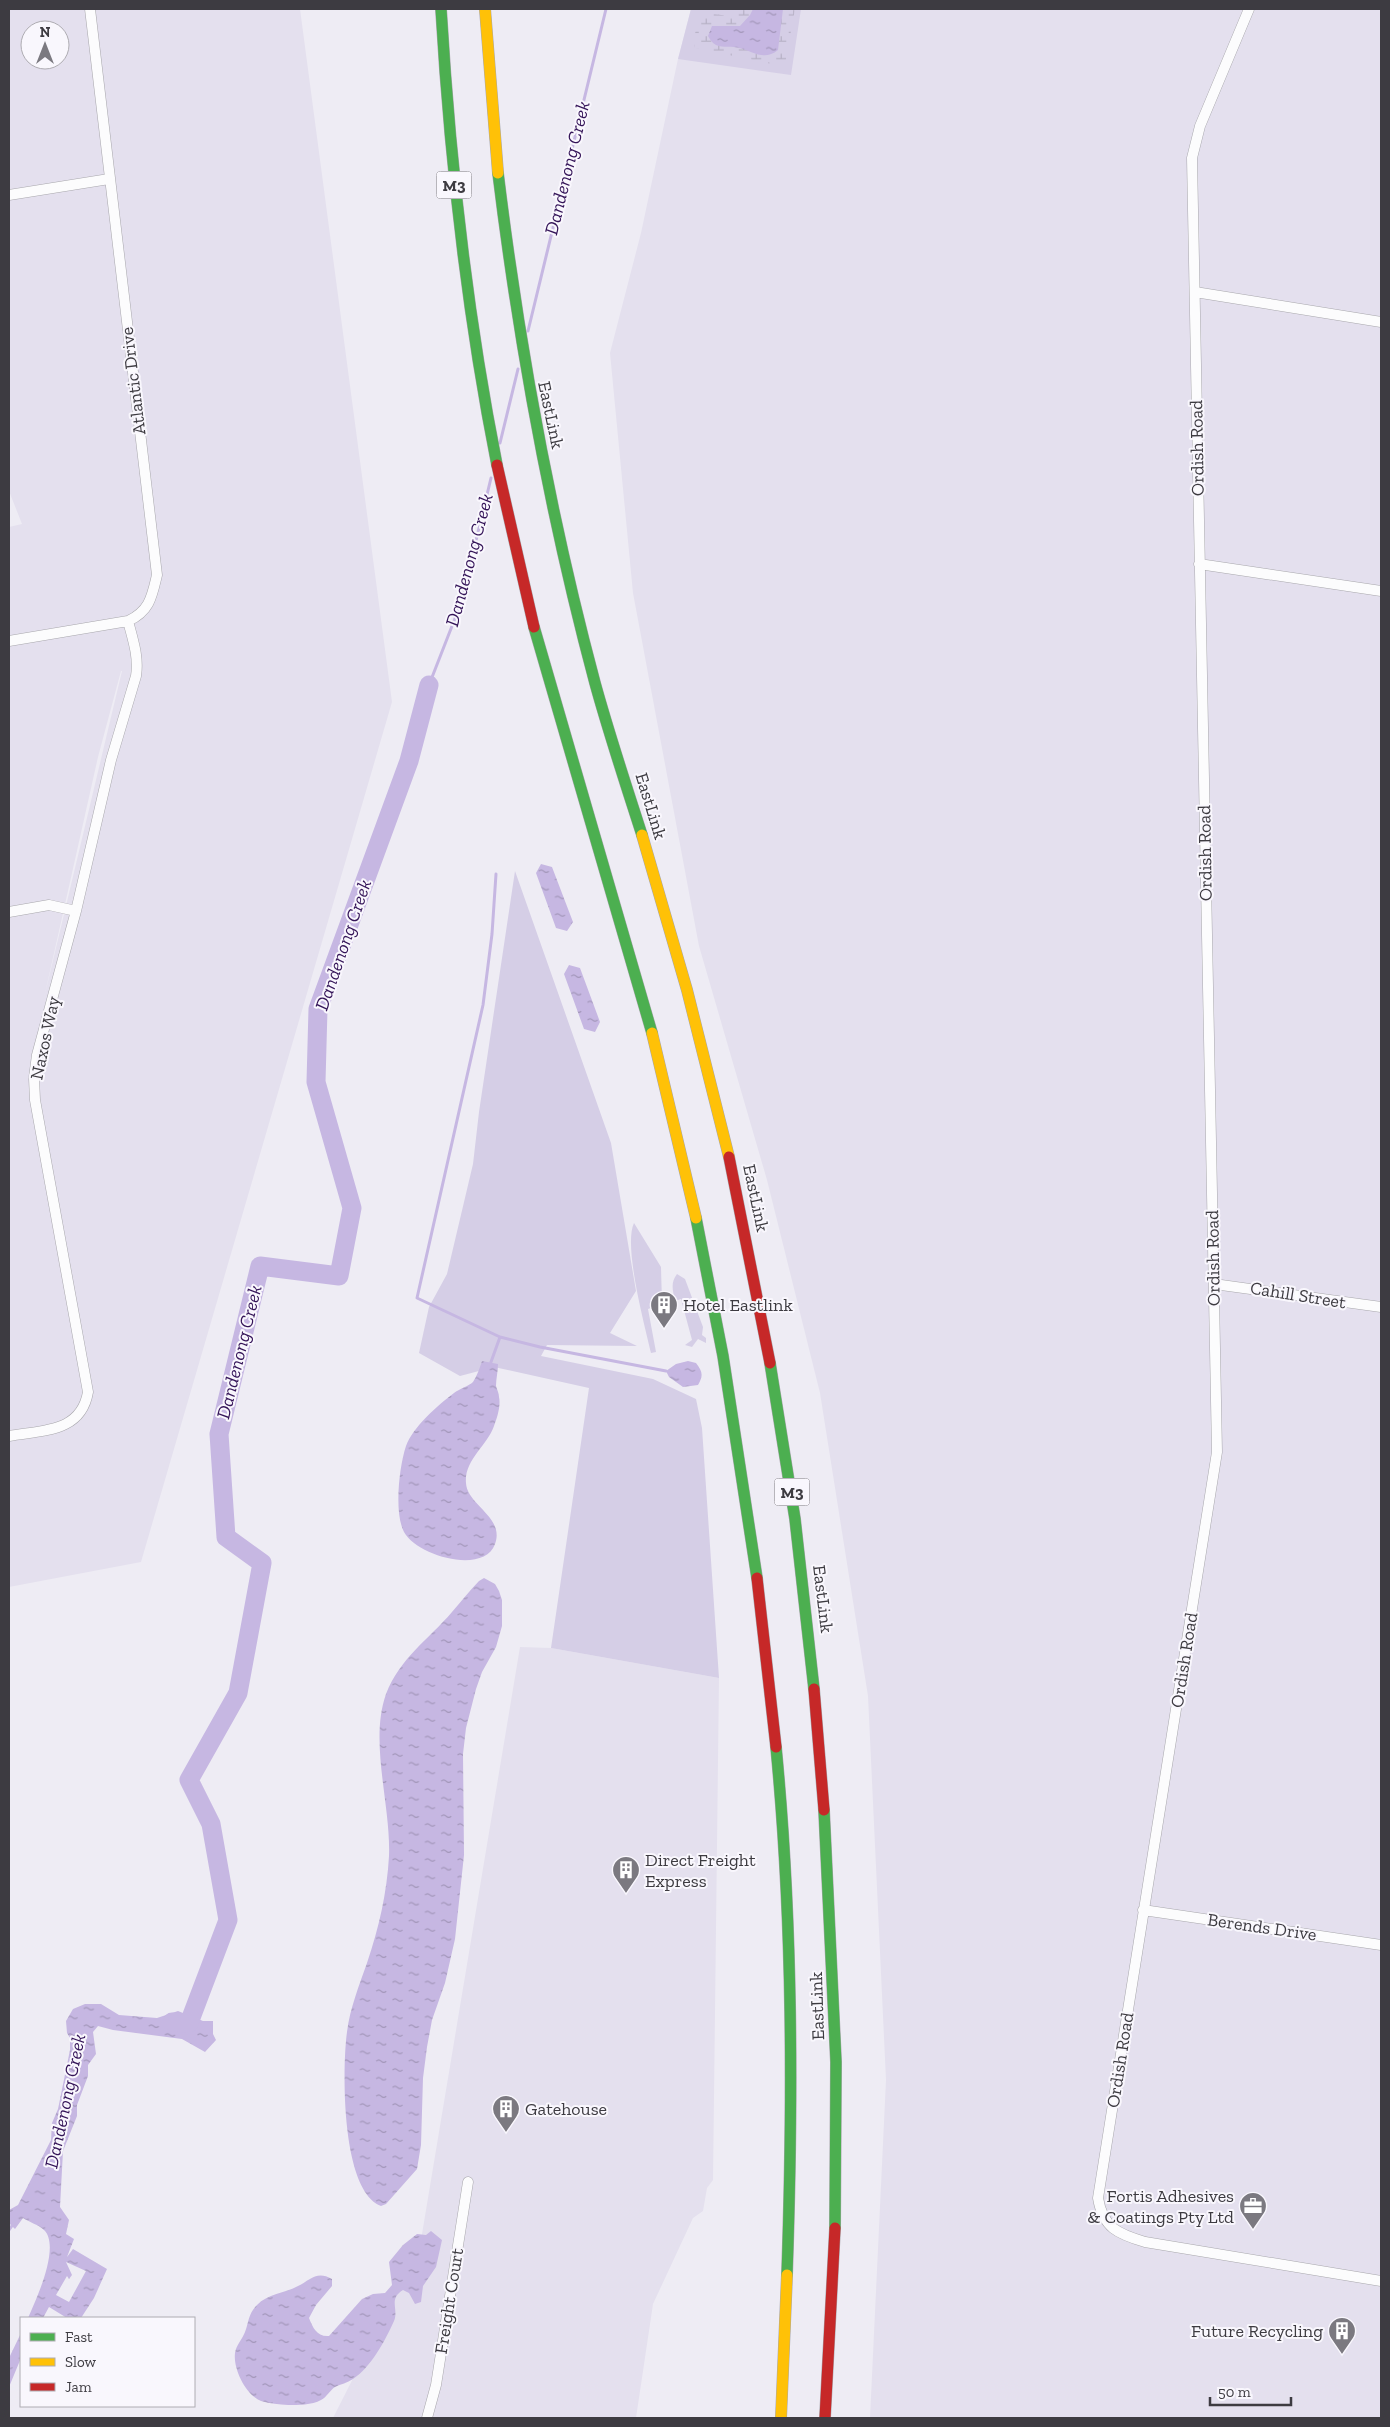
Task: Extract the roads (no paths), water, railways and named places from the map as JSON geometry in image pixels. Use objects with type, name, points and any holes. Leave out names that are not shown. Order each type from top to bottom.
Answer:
[{"type":"highway","name":"EastLink","points":[[440,9],[446,105],[464,270],[492,440],[510,529],[547,676],[645,1004],[683,1157],[725,1358],[752,1529],[773,1711],[789,1953],[790,2177],[781,2418]]},
{"type":"highway","name":"EastLink","points":[[485,9],[489,87],[510,274],[527,388],[571,592],[608,725],[668,921],[720,1118],[754,1271],[790,1476],[817,1698],[831,1886],[836,2068],[834,2193],[825,2418]]},
{"type":"street","name":"Atlantic Drive","points":[[9,641],[128,621],[144,611],[151,601],[157,567],[90,9]]},
{"type":"street","name":"Ordish Road","points":[[1248,9],[1200,126],[1192,158],[1217,1452],[1098,2198],[1101,2213],[1110,2227],[1125,2236],[1145,2242],[1381,2281]]},
{"type":"street","points":[[9,195],[109,179]]},
{"type":"street","points":[[1196,292],[1381,322]]},
{"type":"street","points":[[1199,564],[1381,592]]},
{"type":"street","name":"Naxos Way","points":[[9,1436],[62,1427],[77,1418],[86,1406],[88,1392],[34,1086],[37,1055],[76,911],[111,760],[136,676],[138,664],[136,650],[128,621]]},
{"type":"street","points":[[9,912],[49,905],[76,911]]},
{"type":"street","name":"Cahill Street","points":[[1214,1284],[1381,1308]]},
{"type":"street","name":"Berends Drive","points":[[1143,1910],[1381,1945]]},
{"type":"street","name":"Freight Court","points":[[427,2418],[434,2398],[468,2182]]},
{"type":"water","points":[[753,9],[783,9],[778,50],[768,55],[759,55],[740,48],[719,46],[711,41],[708,36],[712,26],[740,26]]},
{"type":"water","points":[[541,864],[552,867],[573,922],[567,931],[556,928],[536,873]]},
{"type":"water","points":[[569,965],[580,968],[600,1022],[595,1032],[584,1029],[564,974]]},
{"type":"water","points":[[482,1361],[498,1364],[496,1386],[499,1396],[499,1408],[491,1433],[472,1460],[466,1475],[466,1483],[472,1498],[495,1526],[497,1535],[495,1544],[488,1553],[478,1559],[450,1559],[422,1548],[411,1541],[404,1532],[398,1502],[401,1466],[406,1446],[414,1432],[440,1404],[473,1382]]},
{"type":"water","points":[[688,1361],[696,1363],[702,1376],[698,1385],[683,1387],[669,1377],[666,1371],[676,1364]]},
{"type":"water","points":[[484,1578],[495,1584],[499,1591],[502,1600],[502,1626],[496,1647],[482,1672],[476,1689],[466,1728],[463,1754],[464,1855],[455,1939],[445,1983],[432,2020],[427,2047],[423,2078],[421,2145],[417,2169],[386,2204],[381,2206],[368,2196],[358,2178],[351,2154],[345,2099],[345,2049],[350,2014],[379,1923],[388,1869],[389,1836],[380,1753],[381,1713],[386,1694],[399,1670],[475,1585]]},
{"type":"water","points":[[85,2004],[101,2004],[119,2015],[157,2018],[178,2011],[203,2021],[213,2021],[213,2034],[216,2040],[205,2052],[182,2039],[113,2030],[98,2026],[93,2032],[96,2054],[88,2065],[88,2076],[77,2105],[77,2116],[63,2151],[60,2207],[69,2220],[66,2234],[74,2239],[67,2257],[73,2249],[107,2269],[94,2298],[82,2317],[65,2317],[49,2307],[44,2317],[28,2317],[49,2260],[49,2238],[42,2228],[23,2218],[15,2229],[9,2223],[9,2210],[18,2205],[51,2140],[52,2123],[58,2109],[70,2050],[70,2038],[67,2033],[66,2021],[73,2009]],"holes":[[[66,2262],[86,2271],[69,2302],[56,2295],[67,2276],[69,2279],[72,2275]]]},
{"type":"water","points":[[431,2231],[442,2240],[436,2267],[423,2286],[421,2302],[415,2304],[409,2293],[403,2290],[399,2293],[395,2301],[394,2321],[377,2353],[360,2374],[335,2387],[321,2400],[309,2404],[288,2405],[268,2403],[255,2398],[250,2393],[238,2374],[235,2353],[252,2312],[261,2301],[314,2277],[327,2276],[332,2279],[332,2286],[316,2305],[309,2318],[318,2333],[329,2336],[362,2299],[373,2294],[385,2293],[392,2285],[389,2262],[403,2245],[417,2234],[426,2235]]},
{"type":"water","points":[[20,2335],[20,2360],[9,2387],[9,2358]]},
{"type":"waterway","name":"Dandenong Creek","points":[[528,331],[606,9]]},
{"type":"waterway","name":"Dandenong Creek","points":[[500,443],[518,369]]},
{"type":"waterway","name":"Dandenong Creek","points":[[429,685],[461,603],[491,478]]},
{"type":"waterway","name":"Dandenong Creek","points":[[172,2022],[189,2023],[228,1920],[211,1824],[189,1780],[238,1693],[262,1563],[226,1537],[219,1434],[260,1266],[339,1276],[352,1208],[316,1082],[318,1009],[409,761],[429,685]]},
{"type":"waterway","points":[[496,874],[492,934],[483,1005],[417,1298],[500,1337],[540,1347],[666,1371]]},
{"type":"waterway","points":[[491,1362],[500,1337]]},
{"type":"waterway","points":[[9,2230],[14,2223]]},
{"type":"place","name":"Hotel Eastlink","points":[[664,1329]]},
{"type":"place","name":"Direct Freight Express","points":[[626,1894]]},
{"type":"place","name":"Gatehouse","points":[[506,2133]]},
{"type":"place","name":"Fortis Adhesives & Coatings Pty Ltd","points":[[1253,2230]]},
{"type":"place","name":"Future Recycling","points":[[1342,2355]]}]
